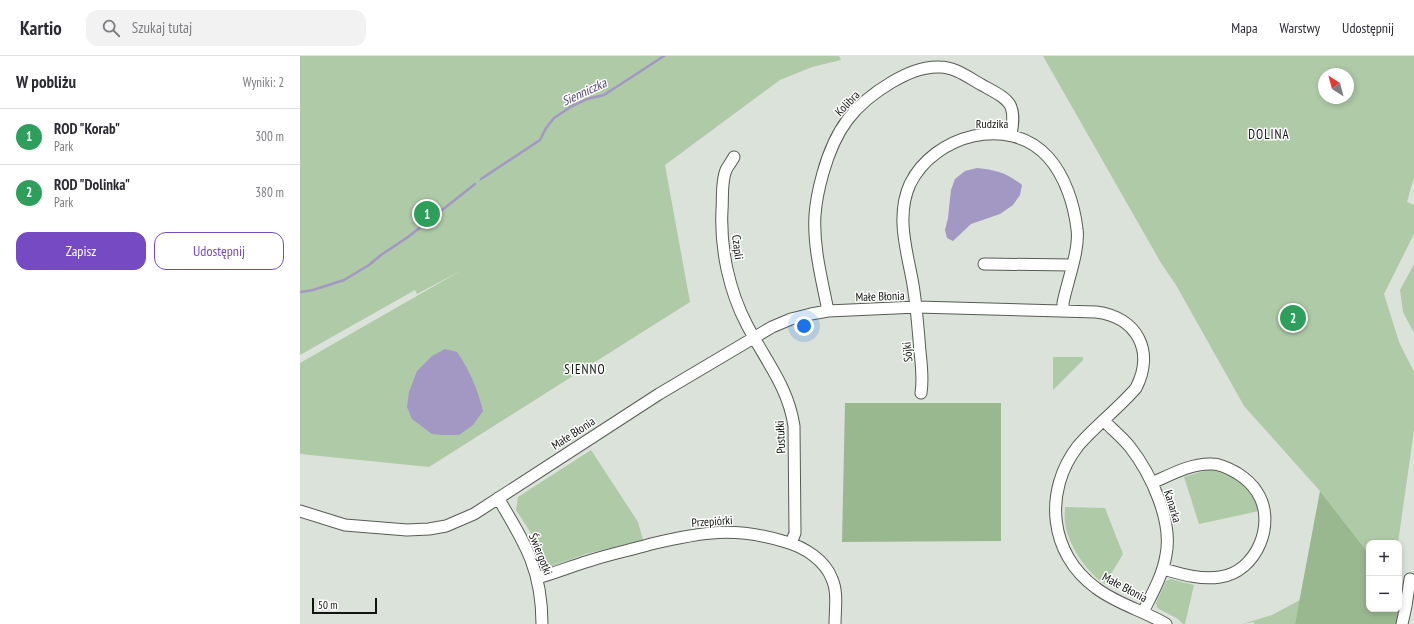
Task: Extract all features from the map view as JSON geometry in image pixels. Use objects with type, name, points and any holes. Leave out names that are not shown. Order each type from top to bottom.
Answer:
[{"type":"street","name":"Kolibra","points":[[828,311],[818,260],[815,234],[816,201],[830,149],[844,123],[864,102],[880,89],[914,71],[941,66],[950,68],[1007,100],[1013,109],[1014,116],[1011,135]]},
{"type":"street","name":"Rudzika","points":[[917,307],[904,235],[902,215],[910,185],[922,166],[930,158],[951,144],[961,139],[977,135],[997,134],[1011,135],[1031,144],[1048,156],[1056,167],[1073,204],[1078,231],[1077,245],[1063,303],[1063,310]]},
{"type":"street","name":"Czapli","points":[[734,157],[726,171],[723,186],[722,217],[724,244],[733,290],[738,305],[754,337]]},
{"type":"street","points":[[984,264],[1072,265]]},
{"type":"street","name":"Małe Błonia","points":[[300,511],[330,522],[353,526],[407,530],[424,530],[446,526],[461,520],[498,498],[659,394],[754,337],[791,319],[828,311],[917,307],[1096,312],[1112,315],[1128,324],[1134,330],[1141,344],[1144,367],[1140,381],[1136,388],[1078,446],[1064,468],[1056,498],[1056,519],[1058,530],[1069,559],[1087,580],[1106,594],[1166,624]]},
{"type":"street","name":"Sójki","points":[[917,307],[923,380],[921,393]]},
{"type":"street","name":"Pustułki","points":[[754,337],[779,380],[792,409],[794,426],[795,533],[791,543]]},
{"type":"street","name":"Kanarka","points":[[1104,421],[1130,448],[1145,470],[1152,483],[1163,514],[1167,532],[1168,544],[1163,569],[1142,612]]},
{"type":"street","points":[[1152,483],[1180,471],[1201,465],[1213,464],[1224,467],[1243,476],[1258,492],[1265,512],[1265,524],[1260,544],[1255,554],[1247,564],[1238,571],[1228,575],[1208,578],[1186,575],[1163,569]]},
{"type":"street","name":"Świergotki","points":[[498,498],[526,548],[538,578],[542,601],[542,624]]},
{"type":"street","name":"Przepiórki","points":[[538,578],[600,558],[696,534],[738,532],[765,536],[791,543],[811,554],[832,577],[835,590],[835,624]]},
{"type":"street","points":[[1402,624],[1410,579]]},
{"type":"green space","points":[[300,56],[839,56],[841,60],[812,67],[780,80],[665,165],[690,302],[429,467],[300,454],[300,363],[462,270],[417,294],[415,290],[300,355]]},
{"type":"green space","points":[[1043,56],[1414,56],[1414,177],[1407,202],[1414,205],[1414,234],[1384,294],[1399,342],[1414,372],[1414,430],[1398,540],[1366,540],[1366,550],[1320,491],[1244,406],[1176,285],[1161,263]]},
{"type":"green space","points":[[1414,264],[1414,333],[1403,312],[1400,290]]},
{"type":"green space","points":[[1053,357],[1083,357],[1083,360],[1053,390]]},
{"type":"green space","points":[[845,403],[1001,403],[1001,541],[842,542]]},
{"type":"green space","points":[[591,450],[638,522],[643,540],[586,554],[552,566],[544,562],[531,533],[516,510],[518,497]]},
{"type":"green space","points":[[1210,469],[1228,475],[1241,482],[1251,494],[1259,511],[1199,524],[1184,477]]},
{"type":"green space","points":[[1320,491],[1366,550],[1366,612],[1400,612],[1397,624],[1295,624]]},
{"type":"green space","points":[[1065,507],[1105,508],[1123,554],[1105,584],[1085,566],[1074,549],[1067,531]]},
{"type":"green space","points":[[1171,579],[1194,585],[1185,624],[1157,608],[1156,603],[1166,581]]},
{"type":"green space","points":[[1402,589],[1404,593],[1402,602]]},
{"type":"green space","points":[[1300,600],[1295,624],[1254,624],[1254,622],[1242,624],[1272,615]]},
{"type":"shaded area","points":[[977,168],[996,171],[1011,178],[1022,185],[1020,195],[1013,205],[1000,214],[971,224],[953,241],[947,238],[945,230],[951,190],[955,179],[965,171]]},
{"type":"shaded area","points":[[445,349],[457,352],[465,365],[479,395],[483,411],[473,425],[459,435],[432,434],[412,419],[407,407],[409,392],[417,371],[432,356]]},
{"type":"waterway","name":"Sienniczka","points":[[481,179],[540,140],[546,128],[554,118],[572,106],[587,99],[604,95],[664,56]]},
{"type":"waterway","name":"Sienniczka","points":[[300,292],[313,290],[344,280],[369,265],[408,237],[475,184]]},
{"type":"place","name":"ROD \"Korab\"","points":[[427,214]]},
{"type":"place","name":"ROD \"Dolinka\"","points":[[1293,318]]},
{"type":"district","name":"DOLINA","points":[[1269,134]]},
{"type":"district","name":"SIENNO","points":[[585,369]]}]
